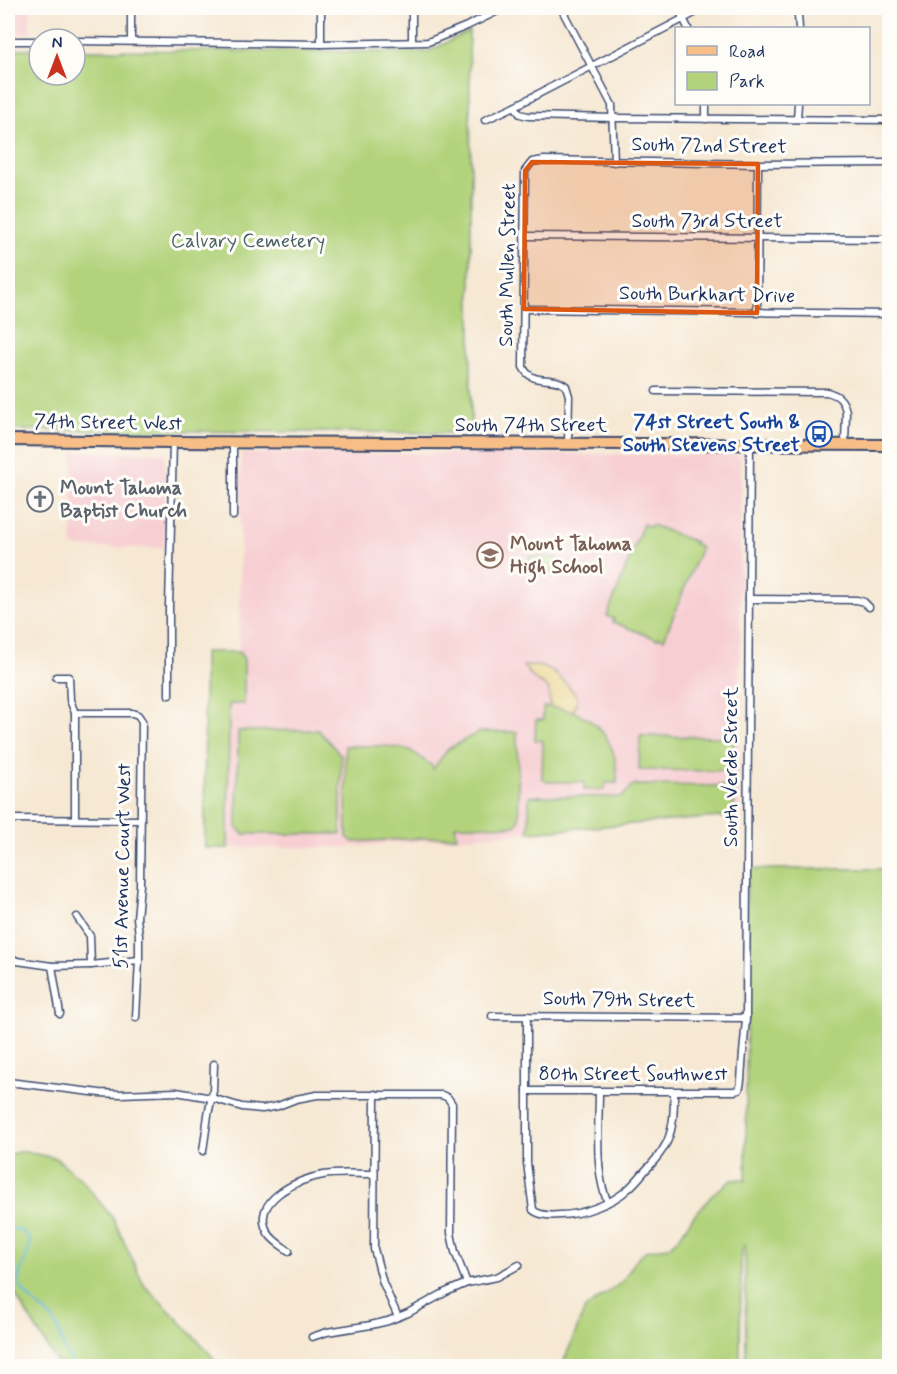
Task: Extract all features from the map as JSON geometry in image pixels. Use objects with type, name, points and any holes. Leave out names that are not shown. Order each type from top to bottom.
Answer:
[{"type":"main road","name":"74th Street West","points":[[8,440],[208,442]]},
{"type":"main road","name":"South 74th Street","points":[[208,442],[890,445]]},
{"type":"street","points":[[131,8],[131,42]]},
{"type":"street","points":[[321,8],[321,44]]},
{"type":"street","points":[[412,8],[412,42]]},
{"type":"street","points":[[87,41],[321,44],[428,42],[504,8]]},
{"type":"street","points":[[561,8],[612,105],[614,162]]},
{"type":"street","points":[[678,8],[688,27]]},
{"type":"street","points":[[485,120],[593,67],[704,8]]},
{"type":"street","points":[[795,8],[799,27]]},
{"type":"street","points":[[8,41],[27,41]]},
{"type":"street","points":[[706,105],[706,119]]},
{"type":"street","points":[[797,119],[798,105]]},
{"type":"street","points":[[515,106],[520,114],[528,116],[890,120]]},
{"type":"street","name":"South 72nd Street","points":[[529,164],[544,160],[759,164],[890,163]]},
{"type":"street","name":"South Mullen Street","points":[[529,164],[525,171],[523,368],[531,377],[558,381],[566,386],[569,396],[568,443]]},
{"type":"street","points":[[757,313],[759,164]]},
{"type":"street","name":"South 73rd Street","points":[[524,236],[890,238]]},
{"type":"street","name":"South Burkhart Drive","points":[[524,309],[890,314]]},
{"type":"street","points":[[656,391],[835,394],[840,398],[846,411],[845,445]]},
{"type":"street","points":[[169,694],[173,442]]},
{"type":"street","points":[[233,442],[233,516]]},
{"type":"street","name":"South Verde Street","points":[[739,1090],[746,1018],[750,444]]},
{"type":"street","points":[[749,598],[857,600],[869,607]]},
{"type":"street","points":[[56,677],[69,677],[70,700],[75,713],[75,819]]},
{"type":"street","name":"51st Avenue Court West","points":[[75,713],[136,714],[142,721],[140,885],[137,918],[139,960],[136,1017]]},
{"type":"street","points":[[8,819],[141,820]]},
{"type":"street","points":[[77,917],[90,936],[91,965]]},
{"type":"street","points":[[8,956],[17,961],[52,966],[139,960]]},
{"type":"street","points":[[52,966],[60,1014]]},
{"type":"street","name":"South 79th Street","points":[[492,1016],[746,1018]]},
{"type":"street","points":[[527,1016],[527,1175],[534,1211],[544,1215],[573,1215],[608,1202],[628,1190],[660,1154],[669,1136],[673,1123],[674,1092]]},
{"type":"street","points":[[203,1151],[212,1098],[214,1064]]},
{"type":"street","points":[[8,1082],[100,1093],[176,1092],[212,1098],[243,1108],[262,1109],[317,1095],[439,1094],[448,1098],[452,1104],[451,1233],[455,1252],[467,1283]]},
{"type":"street","name":"80th Street Southwest","points":[[527,1091],[739,1090]]},
{"type":"street","points":[[599,1091],[599,1170],[602,1188],[608,1202]]},
{"type":"street","points":[[375,1094],[374,1249],[383,1283],[398,1317]]},
{"type":"street","points":[[289,1251],[275,1240],[266,1226],[264,1216],[266,1209],[276,1196],[294,1184],[320,1175],[374,1174]]},
{"type":"street","points":[[312,1337],[327,1332],[388,1321],[467,1283],[497,1277],[519,1265]]},
{"type":"highlighted area","points":[[532,162],[758,164],[757,313],[524,309],[525,171]]},
{"type":"shaded area","points":[[8,8],[30,8],[30,27],[27,27],[27,33],[8,33]]},
{"type":"shaded area","points":[[73,452],[165,453],[164,548],[72,547]]},
{"type":"shaded area","name":"Mount Tahoma High School","points":[[243,453],[737,455],[741,458],[739,815],[346,847],[205,848],[204,652],[239,652],[241,455]]},
{"type":"green space","name":"Calvary Cemetery","points":[[469,31],[471,433],[8,430],[8,49],[27,49],[27,87],[87,87],[87,50],[428,52]]},
{"type":"green space","points":[[643,524],[651,527],[652,525],[695,542],[694,544],[701,547],[664,639],[658,637],[657,639],[613,622],[614,619],[607,616]]},
{"type":"green space","points":[[529,556],[558,557],[558,574],[529,574]]},
{"type":"green space","points":[[204,652],[239,652],[244,659],[244,704],[229,704],[228,848],[205,848]]},
{"type":"green space","points":[[543,707],[574,712],[587,718],[598,727],[607,738],[613,752],[617,783],[605,783],[604,790],[584,790],[584,782],[547,782],[542,778],[543,741],[535,740],[536,720],[543,720]]},
{"type":"green space","points":[[318,730],[341,755],[341,834],[243,834],[237,828],[238,731]]},
{"type":"green space","points":[[479,732],[517,732],[519,821],[515,826],[455,825],[457,836],[353,842],[347,837],[345,746],[386,746],[410,750],[431,765],[433,769],[448,749]]},
{"type":"green space","points":[[640,736],[734,737],[734,771],[639,770]]},
{"type":"green space","points":[[633,785],[734,786],[734,816],[529,832],[529,796],[622,797]]},
{"type":"green space","points":[[747,869],[889,869],[889,1366],[746,1366],[745,1246],[742,1251],[741,1264],[740,1366],[562,1366],[585,1309],[622,1282],[638,1257],[647,1250],[668,1247],[680,1236],[692,1218],[715,1192],[732,1180],[746,1181]]},
{"type":"green space","points":[[21,1151],[56,1158],[82,1180],[114,1220],[144,1285],[219,1366],[59,1366],[8,1283],[8,1155]]},
{"type":"sand","points":[[523,666],[542,667],[562,680],[578,698],[573,711],[550,707],[549,690],[536,681]]},
{"type":"waterway","points":[[8,1228],[20,1230],[30,1239],[29,1250],[21,1270],[20,1286],[55,1323],[65,1351],[74,1366]]},
{"type":"place","name":"74st Street South & South Stevens Street","points":[[819,434]]},
{"type":"place","name":"Mount Tahoma Baptist Church","points":[[40,499]]},
{"type":"place","name":"Mount Tahoma High School","points":[[490,555]]}]
